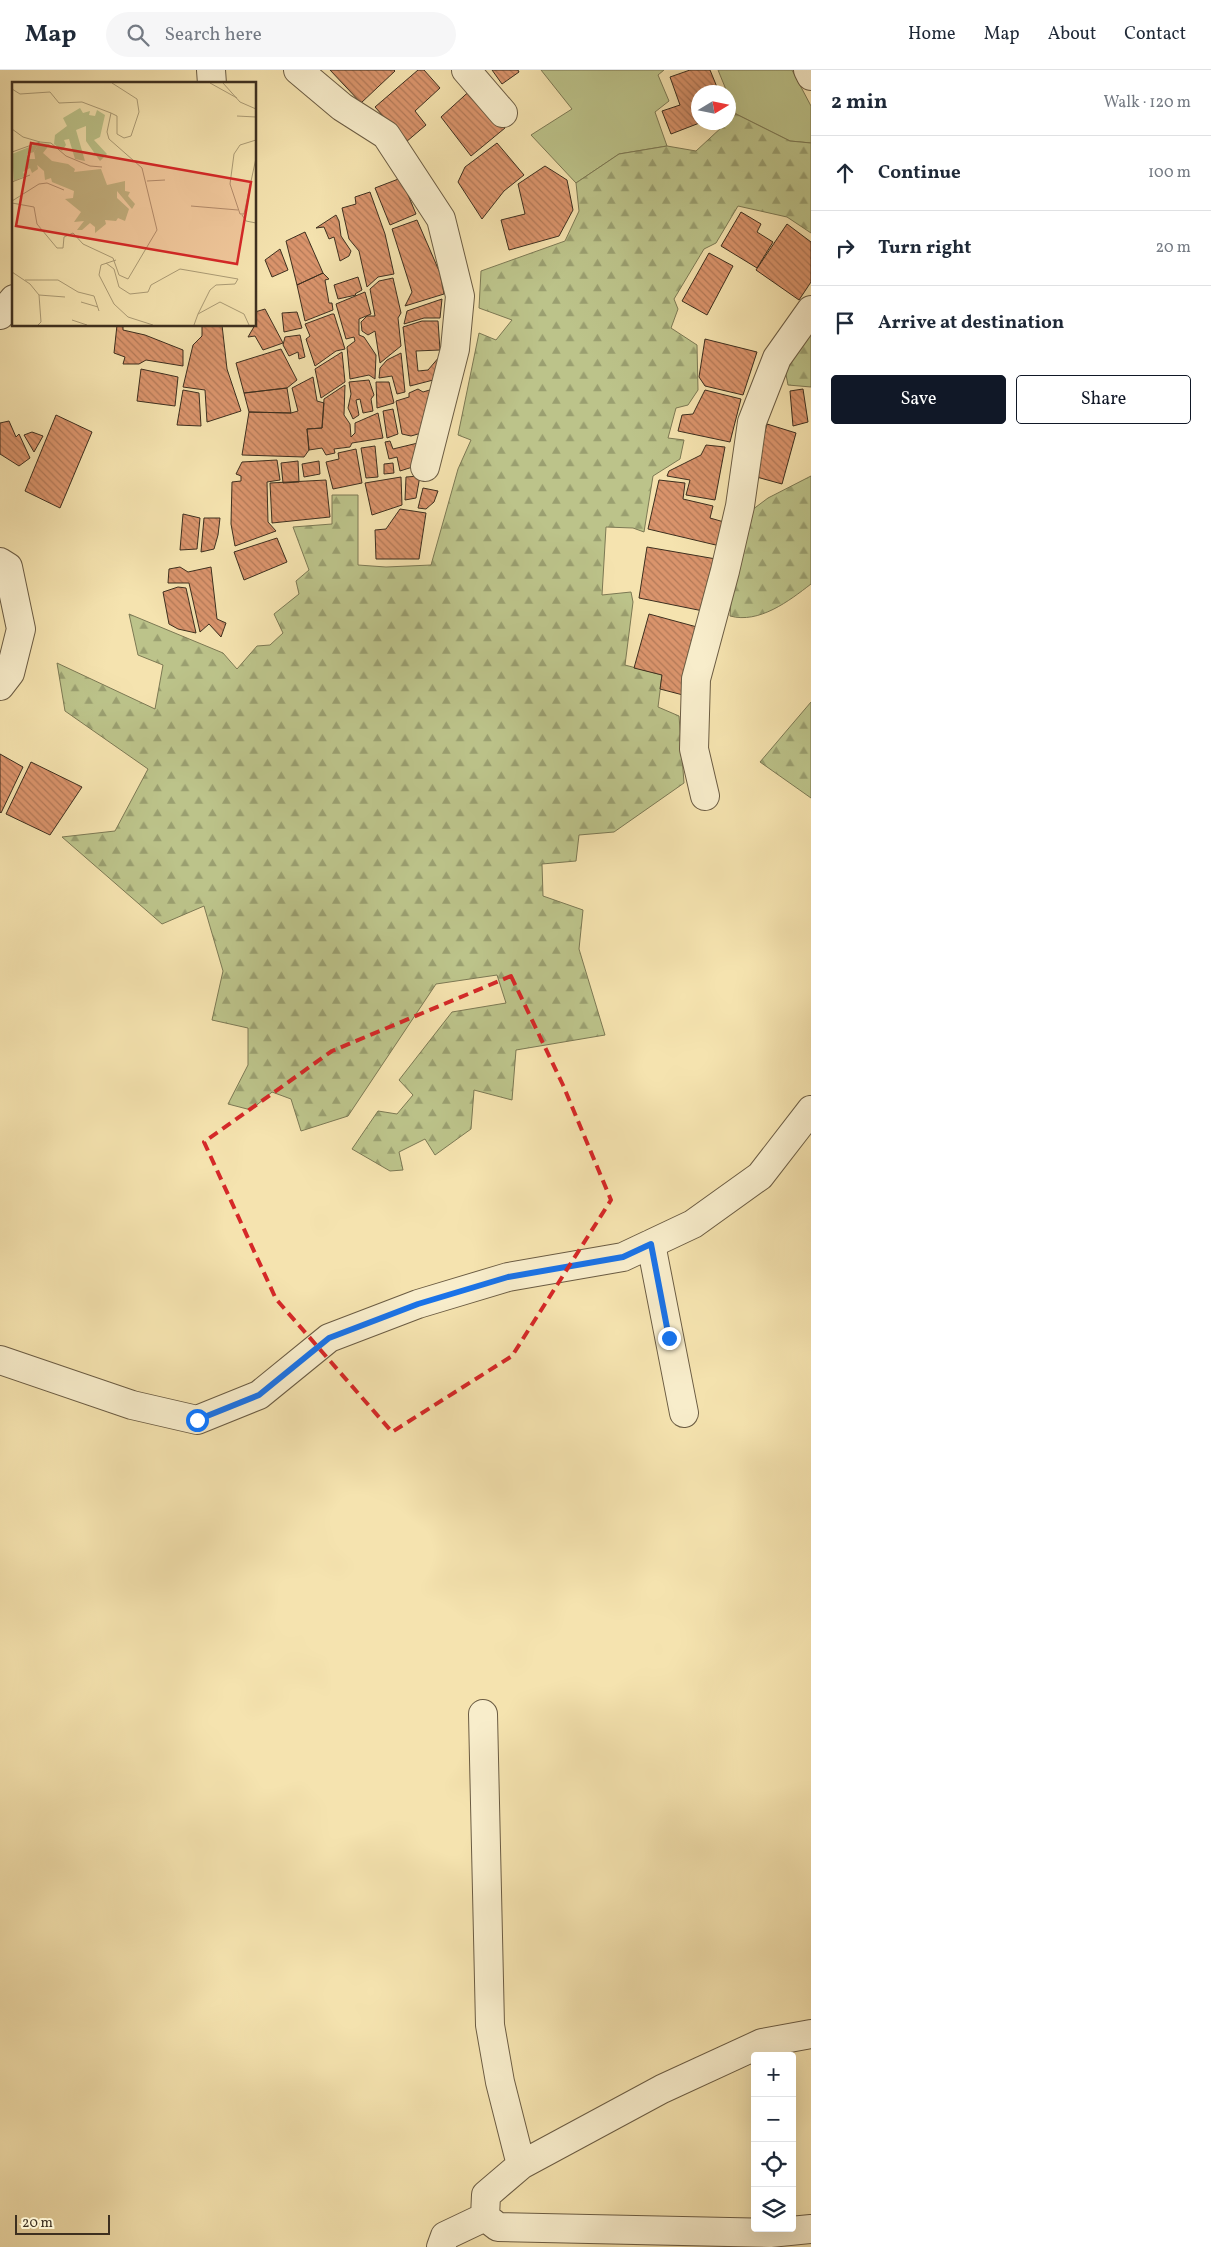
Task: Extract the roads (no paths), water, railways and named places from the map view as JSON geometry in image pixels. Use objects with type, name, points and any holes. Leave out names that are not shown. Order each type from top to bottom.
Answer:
[{"type":"street","points":[[298,70],[342,107],[386,135],[441,219],[460,296],[456,349],[425,467]]},
{"type":"street","points":[[466,70],[503,113]]},
{"type":"street","points":[[808,70],[811,76]]},
{"type":"street","points":[[0,315],[12,301]]},
{"type":"street","points":[[705,796],[694,749],[696,679],[740,506],[752,422],[777,358],[811,310]]},
{"type":"street","points":[[0,562],[8,567],[21,629],[10,673],[0,686]]},
{"type":"street","points":[[0,1360],[132,1405],[197,1420],[259,1395],[329,1338],[418,1304],[508,1277],[623,1257],[693,1224],[760,1176],[811,1110]]},
{"type":"street","points":[[651,1244],[684,1413]]},
{"type":"street","points":[[483,1714],[490,2026],[500,2082],[521,2165]]},
{"type":"street","points":[[485,2216],[486,2195],[521,2165],[662,2089],[762,2043],[811,2034]]},
{"type":"street","points":[[485,2216],[498,2227],[778,2240],[811,2228]]},
{"type":"street","points":[[441,2247],[445,2236],[485,2216]]}]
